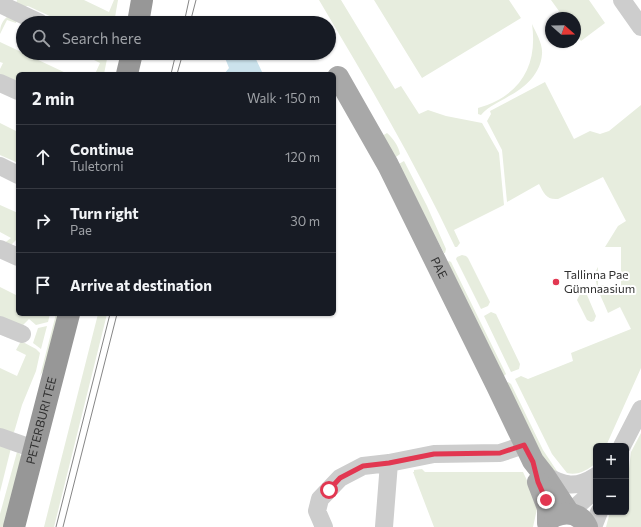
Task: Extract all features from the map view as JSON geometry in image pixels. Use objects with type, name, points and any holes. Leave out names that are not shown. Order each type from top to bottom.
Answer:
[{"type":"highway","points":[[139,16],[142,0]]},
{"type":"highway","points":[[128,72],[131,60]]},
{"type":"highway","name":"PETERBURI TEE","points":[[14,527],[67,316]]},
{"type":"main road","name":"PAE","points":[[338,77],[388,165],[534,461],[569,513]]},
{"type":"main road","name":"PAE","points":[[534,461],[538,482],[548,508],[546,525]]},
{"type":"main road","points":[[546,525],[556,516],[562,513],[569,513],[582,519],[587,527]]},
{"type":"street","points":[[622,0],[641,27]]},
{"type":"street","points":[[0,2],[27,16]]},
{"type":"street","points":[[0,83],[16,90]]},
{"type":"street","points":[[0,166],[16,174]]},
{"type":"street","points":[[0,249],[16,256]]},
{"type":"street","points":[[0,324],[22,334]]},
{"type":"street","points":[[625,443],[641,408]]},
{"type":"street","points":[[0,437],[34,449]]},
{"type":"street","points":[[324,527],[317,511],[320,499],[340,478],[363,466],[389,463],[434,454],[500,453],[534,461],[557,482],[571,485],[587,482],[593,478]]},
{"type":"street","points":[[384,527],[389,463]]},
{"type":"street","points":[[569,513],[593,492]]},
{"type":"street","points":[[593,527],[598,515]]},
{"type":"green space","points":[[17,0],[84,0],[109,12],[114,0],[118,0],[115,16],[50,16],[28,6],[23,7],[16,4]]},
{"type":"green space","points":[[319,0],[341,0],[395,89],[401,86],[419,114],[428,110],[446,116],[482,123],[499,153],[504,205],[454,230],[460,243],[457,247],[455,247],[424,184],[390,122],[336,29],[336,16],[328,16]]},
{"type":"green space","points":[[374,0],[509,0],[521,18],[422,78]]},
{"type":"green space","points":[[551,0],[589,0],[605,23],[581,41],[581,12],[560,12]]},
{"type":"green space","points":[[8,16],[16,20],[16,23],[7,20],[0,34],[0,29],[4,20]]},
{"type":"green space","points":[[532,24],[542,50],[541,61],[535,74],[521,89],[491,106],[481,115],[478,114],[478,108],[493,103],[505,96],[523,77],[529,66],[532,53]]},
{"type":"green space","points":[[0,42],[16,50],[16,60],[38,60],[64,72],[16,72],[16,84],[0,76],[0,69],[3,63],[0,62]]},
{"type":"green space","points":[[94,60],[107,60],[104,72],[96,72],[100,63]]},
{"type":"green space","points":[[545,82],[574,139],[590,131],[600,134],[609,131],[641,105],[641,368],[607,443],[593,443],[593,466],[575,474],[567,473],[552,454],[515,379],[521,376],[528,379],[573,361],[571,353],[631,329],[620,307],[608,313],[598,290],[595,277],[598,267],[598,285],[604,285],[604,295],[621,294],[621,247],[605,247],[618,226],[626,221],[603,177],[558,199],[548,197],[539,184],[507,202],[502,150],[487,121],[491,114],[490,111]]},
{"type":"green space","points":[[0,123],[16,131],[16,162],[0,155]]},
{"type":"green space","points":[[387,133],[398,148],[400,154],[396,157],[382,136]]},
{"type":"green space","points":[[404,161],[427,206],[446,249],[445,253],[397,165]]},
{"type":"green space","points":[[0,205],[16,212],[16,240],[9,247],[3,244],[11,238],[0,232]]},
{"type":"green space","points":[[462,255],[468,258],[490,302],[488,306],[481,309],[456,259]]},
{"type":"green space","points":[[449,261],[451,262],[506,374],[503,377],[446,263]]},
{"type":"green space","points":[[0,287],[16,295],[16,316],[50,316],[48,322],[36,325],[29,319],[22,326],[0,316]]},
{"type":"green space","points":[[580,294],[587,295],[596,316],[594,321],[591,322],[587,320],[577,300]]},
{"type":"green space","points":[[491,312],[496,314],[520,364],[519,369],[511,372],[484,316]]},
{"type":"green space","points":[[55,316],[58,316],[45,367],[40,376]]},
{"type":"green space","points":[[97,316],[107,316],[54,527],[44,527]]},
{"type":"green space","points":[[47,326],[41,349],[33,343],[38,328]]},
{"type":"green space","points":[[21,341],[36,349],[40,353],[36,371],[22,405],[14,432],[11,433],[0,430],[0,368],[17,376],[26,355],[16,350]]},
{"type":"green space","points":[[508,382],[511,384],[543,450],[561,477],[548,469],[506,383]]},
{"type":"green space","points":[[641,433],[641,527],[606,527],[609,515],[629,515],[629,469],[631,452]]},
{"type":"green space","points":[[0,444],[11,448],[0,492]]},
{"type":"green space","points":[[17,452],[21,457],[6,527],[0,527],[0,514]]},
{"type":"green space","points":[[422,469],[425,472],[523,472],[533,493],[537,509],[533,527],[434,527],[413,472],[414,470]]},
{"type":"water","points":[[226,60],[256,60],[262,72],[226,72],[229,68]]},
{"type":"tram line","points":[[186,16],[189,0]]},
{"type":"tram line","points":[[192,16],[196,0]]},
{"type":"tram line","points":[[171,72],[174,60]]},
{"type":"tram line","points":[[178,72],[181,60]]},
{"type":"tram line","points":[[56,527],[109,316]]},
{"type":"tram line","points":[[63,527],[116,316]]},
{"type":"place","name":"Tallinna Pae Gümnaasium","points":[[556,282]]},
{"type":"route","points":[[329,490],[340,478],[363,466],[407,460],[434,454],[500,453],[524,445],[533,462],[538,482],[546,500]]}]
